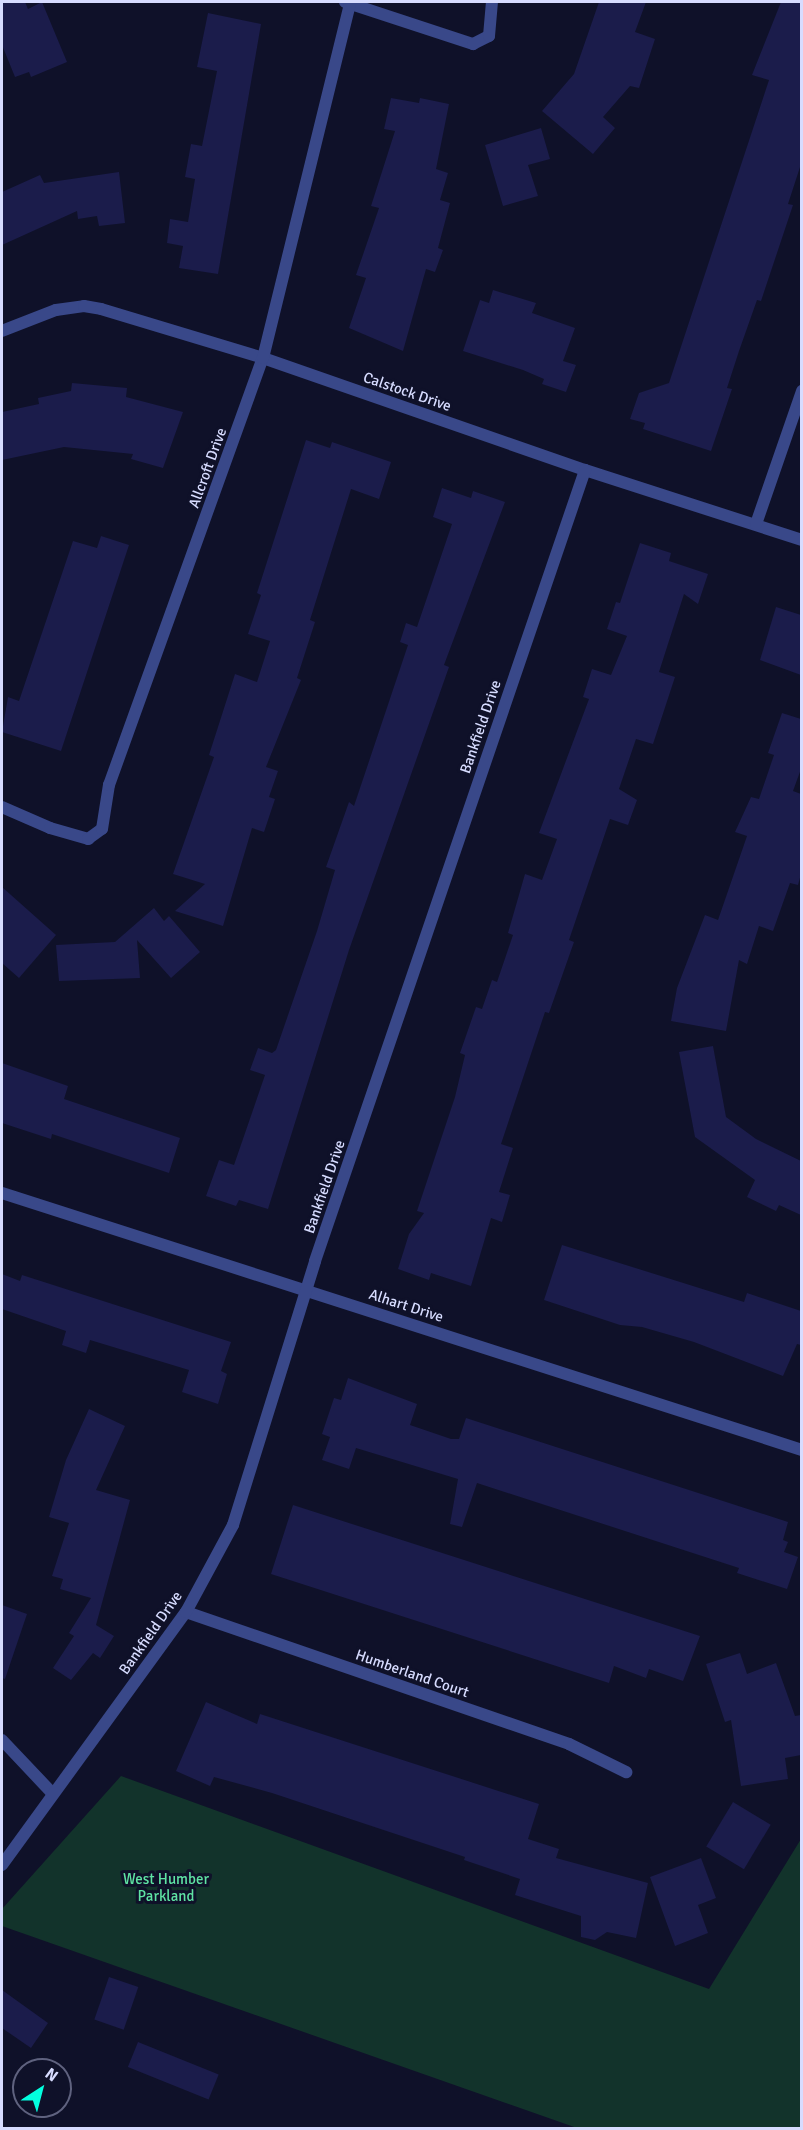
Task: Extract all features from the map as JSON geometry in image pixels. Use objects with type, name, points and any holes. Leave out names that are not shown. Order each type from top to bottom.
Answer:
[{"type":"street","points":[[347,2],[473,44],[489,36],[492,2]]},
{"type":"street","name":"Allcroft Drive","points":[[2,807],[50,828],[88,839],[102,829],[116,765],[263,358],[347,2]]},
{"type":"street","name":"Calstock Drive","points":[[2,331],[32,316],[84,306],[263,358],[585,470],[801,540]]},
{"type":"street","points":[[756,524],[801,391]]},
{"type":"street","name":"Bankfield Drive","points":[[2,1865],[186,1612],[232,1524],[306,1290],[585,470]]},
{"type":"street","name":"Alhart Drive","points":[[2,1193],[801,1449]]},
{"type":"street","name":"Humberland Court","points":[[186,1612],[569,1744],[626,1772]]},
{"type":"street","points":[[2,1740],[53,1794]]},
{"type":"green space","name":"West Humber Parkland","points":[[121,1776],[709,1989],[801,1839],[801,2128],[577,2128],[2,1926],[2,1909]]},
{"type":"building","points":[[2,2],[25,2],[28,9],[42,2],[67,62],[31,77],[29,72],[15,77],[2,45]]},
{"type":"building","points":[[599,2],[646,2],[635,32],[655,39],[639,88],[630,86],[603,117],[615,128],[593,154],[542,111],[574,74]]},
{"type":"building","points":[[781,2],[801,2],[801,164],[788,204],[793,205],[761,301],[757,300],[739,351],[727,388],[732,389],[711,451],[643,429],[645,423],[630,419],[639,393],[669,383],[769,80],[752,75]]},
{"type":"building","points":[[208,13],[261,24],[218,274],[179,268],[183,246],[167,243],[170,219],[188,222],[195,179],[185,177],[191,144],[202,146],[217,71],[197,67]]},
{"type":"building","points":[[391,98],[419,103],[420,98],[449,104],[436,169],[448,173],[440,200],[450,203],[438,248],[443,250],[435,272],[426,269],[403,351],[349,328],[366,278],[356,275],[379,208],[371,206],[395,131],[384,129]]},
{"type":"building","points":[[541,128],[550,159],[528,165],[538,196],[503,206],[485,145]]},
{"type":"building","points":[[119,172],[125,223],[99,226],[97,216],[78,219],[77,211],[2,245],[2,192],[40,175],[44,183]]},
{"type":"building","points":[[493,290],[536,303],[532,313],[575,328],[563,361],[576,365],[566,392],[542,384],[544,379],[523,370],[463,351],[480,300],[489,303]]},
{"type":"building","points":[[72,383],[127,388],[126,397],[183,412],[163,468],[131,459],[133,454],[64,447],[2,460],[2,412],[39,404],[38,398],[71,391]]},
{"type":"building","points":[[306,440],[330,448],[332,442],[391,462],[379,499],[351,489],[310,620],[315,622],[297,678],[301,680],[266,767],[278,771],[269,797],[275,799],[264,832],[252,828],[223,926],[175,911],[205,884],[173,874],[214,757],[209,755],[235,674],[257,682],[270,641],[248,634],[261,595],[257,593]]},
{"type":"building","points":[[442,488],[471,498],[473,491],[505,502],[444,665],[449,667],[349,950],[268,1209],[239,1200],[236,1206],[206,1196],[219,1160],[234,1165],[265,1075],[250,1070],[258,1048],[272,1053],[276,1050],[317,931],[335,870],[326,867],[349,802],[354,806],[408,645],[400,642],[406,623],[417,627],[452,524],[433,517]]},
{"type":"building","points":[[101,536],[129,545],[61,751],[2,732],[8,697],[19,701],[73,541],[97,548]]},
{"type":"building","points":[[640,543],[671,553],[669,561],[708,574],[698,604],[684,594],[659,672],[675,677],[653,744],[636,739],[619,789],[637,800],[628,825],[610,819],[569,940],[574,942],[549,1013],[545,1012],[501,1144],[513,1148],[499,1192],[510,1195],[502,1222],[491,1218],[471,1286],[431,1273],[429,1280],[398,1269],[409,1234],[424,1213],[417,1211],[455,1097],[465,1055],[460,1053],[476,1007],[482,1009],[492,980],[497,982],[513,935],[508,933],[525,874],[542,880],[557,839],[539,833],[589,699],[583,697],[592,669],[611,675],[627,636],[607,629],[616,602],[620,603]]},
{"type":"building","points":[[776,607],[801,615],[801,675],[760,660]]},
{"type":"building","points":[[782,713],[801,719],[801,769],[793,791],[801,794],[801,874],[798,885],[790,883],[773,931],[759,926],[747,964],[739,960],[726,1031],[671,1021],[677,988],[705,915],[718,920],[747,836],[735,832],[751,797],[759,799],[774,755],[768,753]]},
{"type":"building","points":[[2,887],[56,935],[19,978],[2,963]]},
{"type":"building","points":[[154,908],[164,921],[169,916],[200,952],[171,978],[137,940],[140,978],[59,981],[56,945],[115,942]]},
{"type":"building","points":[[713,1046],[726,1117],[756,1139],[801,1161],[801,1215],[779,1205],[776,1211],[747,1197],[755,1180],[695,1137],[679,1052]]},
{"type":"building","points":[[2,1063],[68,1086],[64,1099],[180,1138],[169,1173],[52,1134],[51,1139],[2,1123]]},
{"type":"building","points":[[562,1245],[744,1302],[747,1293],[801,1311],[801,1345],[797,1344],[783,1376],[694,1342],[642,1327],[620,1325],[544,1300]]},
{"type":"building","points":[[2,1274],[20,1281],[22,1275],[231,1342],[221,1371],[227,1374],[218,1404],[182,1392],[189,1370],[90,1340],[86,1353],[62,1345],[66,1331],[2,1309]]},
{"type":"building","points":[[348,1378],[417,1404],[410,1425],[451,1439],[459,1439],[466,1418],[788,1522],[783,1540],[788,1542],[784,1552],[798,1557],[787,1589],[737,1573],[739,1568],[477,1483],[462,1527],[450,1524],[458,1479],[356,1448],[349,1469],[322,1460],[330,1437],[322,1434],[334,1398],[341,1400]]},
{"type":"building","points":[[89,1409],[125,1426],[96,1490],[130,1500],[96,1625],[114,1636],[100,1658],[93,1653],[71,1680],[53,1668],[74,1636],[69,1633],[91,1598],[60,1589],[63,1579],[52,1576],[69,1523],[49,1517],[66,1460]]},
{"type":"building","points":[[293,1505],[700,1636],[683,1681],[649,1669],[646,1678],[614,1666],[609,1683],[271,1574]]},
{"type":"building","points":[[2,1605],[27,1614],[5,1679],[2,1678]]},
{"type":"building","points":[[740,1653],[747,1674],[776,1663],[795,1716],[801,1715],[801,1755],[785,1758],[788,1779],[741,1786],[731,1720],[725,1722],[706,1664]]},
{"type":"building","points":[[206,1702],[257,1724],[260,1714],[539,1804],[528,1839],[559,1849],[556,1858],[648,1883],[636,1938],[607,1932],[595,1940],[581,1937],[581,1916],[515,1895],[520,1879],[464,1860],[465,1857],[272,1793],[214,1777],[210,1786],[176,1771]]},
{"type":"building","points":[[733,1802],[771,1825],[744,1869],[706,1847]]},
{"type":"building","points":[[701,1858],[716,1898],[698,1905],[708,1933],[675,1946],[650,1877]]},
{"type":"building","points":[[109,1977],[138,1987],[124,2030],[94,2020]]},
{"type":"building","points":[[2,1990],[48,2023],[31,2048],[2,2028]]},
{"type":"building","points":[[138,2042],[219,2075],[209,2100],[128,2067]]}]
